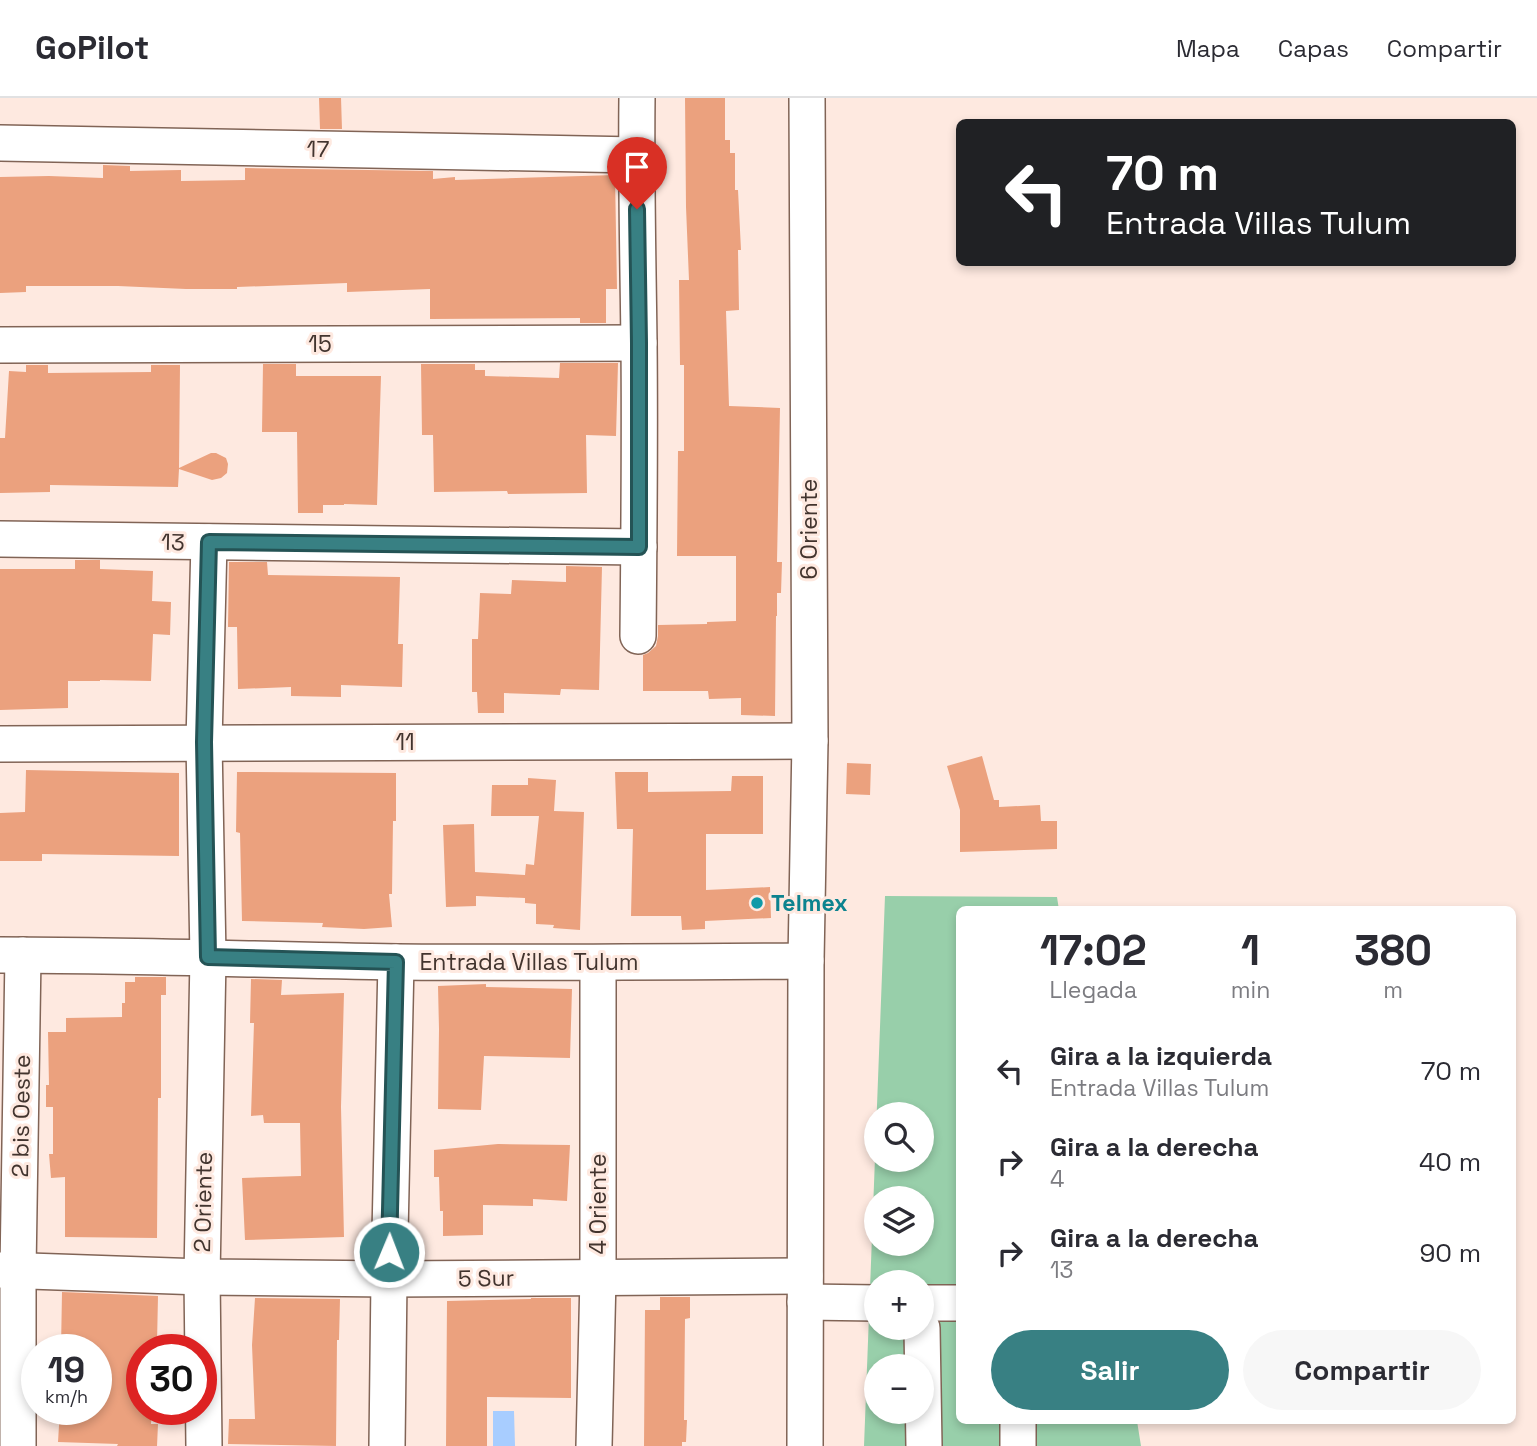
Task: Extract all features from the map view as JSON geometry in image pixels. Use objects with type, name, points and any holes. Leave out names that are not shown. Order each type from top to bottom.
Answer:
[{"type":"street","points":[[637,98],[638,636]]},
{"type":"street","name":"6 Oriente","points":[[805,1446],[806,961],[810,741],[807,98]]},
{"type":"street","name":"17","points":[[0,142],[636,155]]},
{"type":"street","name":"15","points":[[0,345],[639,343]]},
{"type":"street","name":"13","points":[[0,539],[639,547]]},
{"type":"street","name":"2 Oriente","points":[[204,1446],[202,1277],[208,957],[204,742],[209,542]]},
{"type":"street","name":"11","points":[[0,744],[810,741]]},
{"type":"street","name":"Entrada Villas Tulum","points":[[12,955],[396,962],[806,961]]},
{"type":"street","name":"2 bis Oeste","points":[[12,955],[9,1270],[18,1446]]},
{"type":"street","points":[[387,1446],[396,962]]},
{"type":"street","name":"4 Oriente","points":[[594,1446],[598,1277],[598,963]]},
{"type":"street","name":"5 Sur","points":[[9,1270],[202,1277],[598,1277],[805,1289],[864,1300]]},
{"type":"street","points":[[934,1303],[956,1304]]},
{"type":"street","points":[[922,1340],[923,1446]]},
{"type":"street","points":[[1018,1424],[1018,1446]]},
{"type":"green space","points":[[885,896],[1057,897],[1058,906],[956,906],[956,1424],[1137,1424],[1141,1446],[864,1446],[865,1424],[934,1424],[934,1354],[868,1354],[868,1340],[934,1340],[934,1270],[871,1270],[871,1256],[934,1256],[934,1186],[874,1186],[874,1172],[934,1172],[934,1102],[877,1102]]},
{"type":"water","points":[[493,1411],[514,1411],[515,1446],[493,1446]]},
{"type":"building","points":[[319,98],[341,98],[342,129],[320,129]]},
{"type":"building","points":[[685,98],[725,98],[725,140],[730,140],[730,153],[735,153],[735,190],[738,190],[741,250],[738,250],[739,310],[726,311],[729,406],[780,408],[777,562],[782,562],[781,593],[777,593],[775,716],[741,715],[741,698],[709,699],[708,691],[643,691],[643,655],[656,646],[658,625],[736,621],[736,556],[677,556],[678,451],[684,451],[684,365],[680,365],[679,280],[689,280]]},
{"type":"building","points":[[103,165],[130,166],[130,171],[181,170],[181,181],[245,180],[245,168],[433,171],[433,179],[455,177],[455,180],[615,175],[617,289],[606,289],[606,323],[580,323],[580,318],[430,319],[430,289],[347,292],[347,283],[237,289],[26,286],[26,292],[0,293],[0,177],[103,178]]},
{"type":"building","points":[[560,363],[618,363],[616,436],[586,435],[587,493],[434,492],[433,435],[422,435],[421,364],[475,364],[475,370],[485,370],[485,376],[559,378]]},
{"type":"building","points":[[263,364],[296,364],[296,376],[381,376],[377,505],[323,505],[323,513],[298,513],[297,432],[262,432]]},
{"type":"building","points":[[26,365],[48,365],[48,373],[151,372],[151,365],[180,365],[179,468],[216,453],[226,458],[227,473],[212,480],[179,469],[178,487],[50,485],[50,492],[0,493],[0,438],[5,438],[9,371],[26,372]]},
{"type":"building","points":[[75,560],[100,560],[100,569],[153,571],[152,601],[171,602],[170,635],[153,634],[151,681],[68,681],[68,708],[0,710],[0,569],[75,569]]},
{"type":"building","points":[[229,562],[267,562],[268,575],[400,577],[398,644],[403,644],[402,687],[341,685],[341,697],[291,696],[291,687],[238,689],[237,627],[228,627]]},
{"type":"building","points":[[566,566],[602,567],[599,690],[561,689],[560,695],[504,693],[504,713],[478,713],[477,692],[472,692],[472,639],[478,639],[480,593],[511,594],[512,580],[566,582]]},
{"type":"building","points":[[982,756],[994,800],[999,800],[999,807],[1040,805],[1041,821],[1057,821],[1057,849],[960,852],[960,810],[947,766]]},
{"type":"building","points":[[847,763],[871,764],[870,795],[846,794]]},
{"type":"building","points":[[26,770],[179,773],[179,856],[42,854],[42,861],[0,861],[0,813],[25,812]]},
{"type":"building","points":[[237,772],[396,773],[392,894],[389,894],[392,927],[364,929],[322,927],[323,923],[242,921],[240,833],[236,832]]},
{"type":"building","points":[[615,772],[648,772],[648,792],[731,791],[732,776],[763,776],[763,834],[706,834],[706,890],[770,887],[771,918],[705,921],[705,929],[682,930],[681,916],[631,916],[633,829],[617,829]]},
{"type":"building","points":[[528,778],[556,780],[554,811],[584,812],[580,930],[536,924],[536,904],[525,903],[525,898],[476,896],[476,906],[446,907],[443,825],[474,824],[475,872],[525,875],[526,864],[534,865],[539,816],[491,816],[492,785],[528,785]]},
{"type":"building","points":[[135,977],[166,977],[166,995],[161,995],[157,1238],[65,1237],[65,1177],[51,1178],[49,1154],[53,1154],[53,1107],[46,1107],[46,1085],[49,1085],[48,1032],[66,1032],[66,1018],[122,1017],[125,982],[135,982]]},
{"type":"building","points":[[251,979],[282,980],[281,995],[344,993],[341,1107],[344,1237],[245,1240],[242,1178],[301,1176],[300,1123],[264,1123],[263,1115],[251,1116],[254,1023],[250,1023]]},
{"type":"building","points":[[486,984],[486,987],[572,989],[570,1058],[484,1056],[481,1110],[438,1109],[438,986]]},
{"type":"building","points":[[498,1144],[570,1145],[567,1201],[533,1199],[533,1206],[483,1205],[483,1235],[443,1236],[439,1177],[434,1177],[434,1150]]},
{"type":"building","points":[[62,1292],[158,1296],[157,1334],[126,1334],[126,1425],[158,1425],[157,1446],[58,1442],[59,1425],[112,1425],[112,1334],[61,1334]]},
{"type":"building","points":[[660,1297],[690,1297],[690,1318],[685,1319],[684,1420],[687,1420],[686,1442],[682,1442],[682,1446],[644,1446],[645,1310],[660,1310]]},
{"type":"building","points":[[255,1298],[340,1299],[336,1446],[228,1444],[229,1419],[255,1419],[252,1345]]},
{"type":"building","points":[[571,1298],[571,1398],[487,1397],[487,1446],[446,1446],[447,1301]]},
{"type":"place","name":"Telmex","points":[[757,903]]},
{"type":"route","points":[[389,1252],[396,962],[208,957],[204,742],[209,542],[639,547],[637,209]]}]
